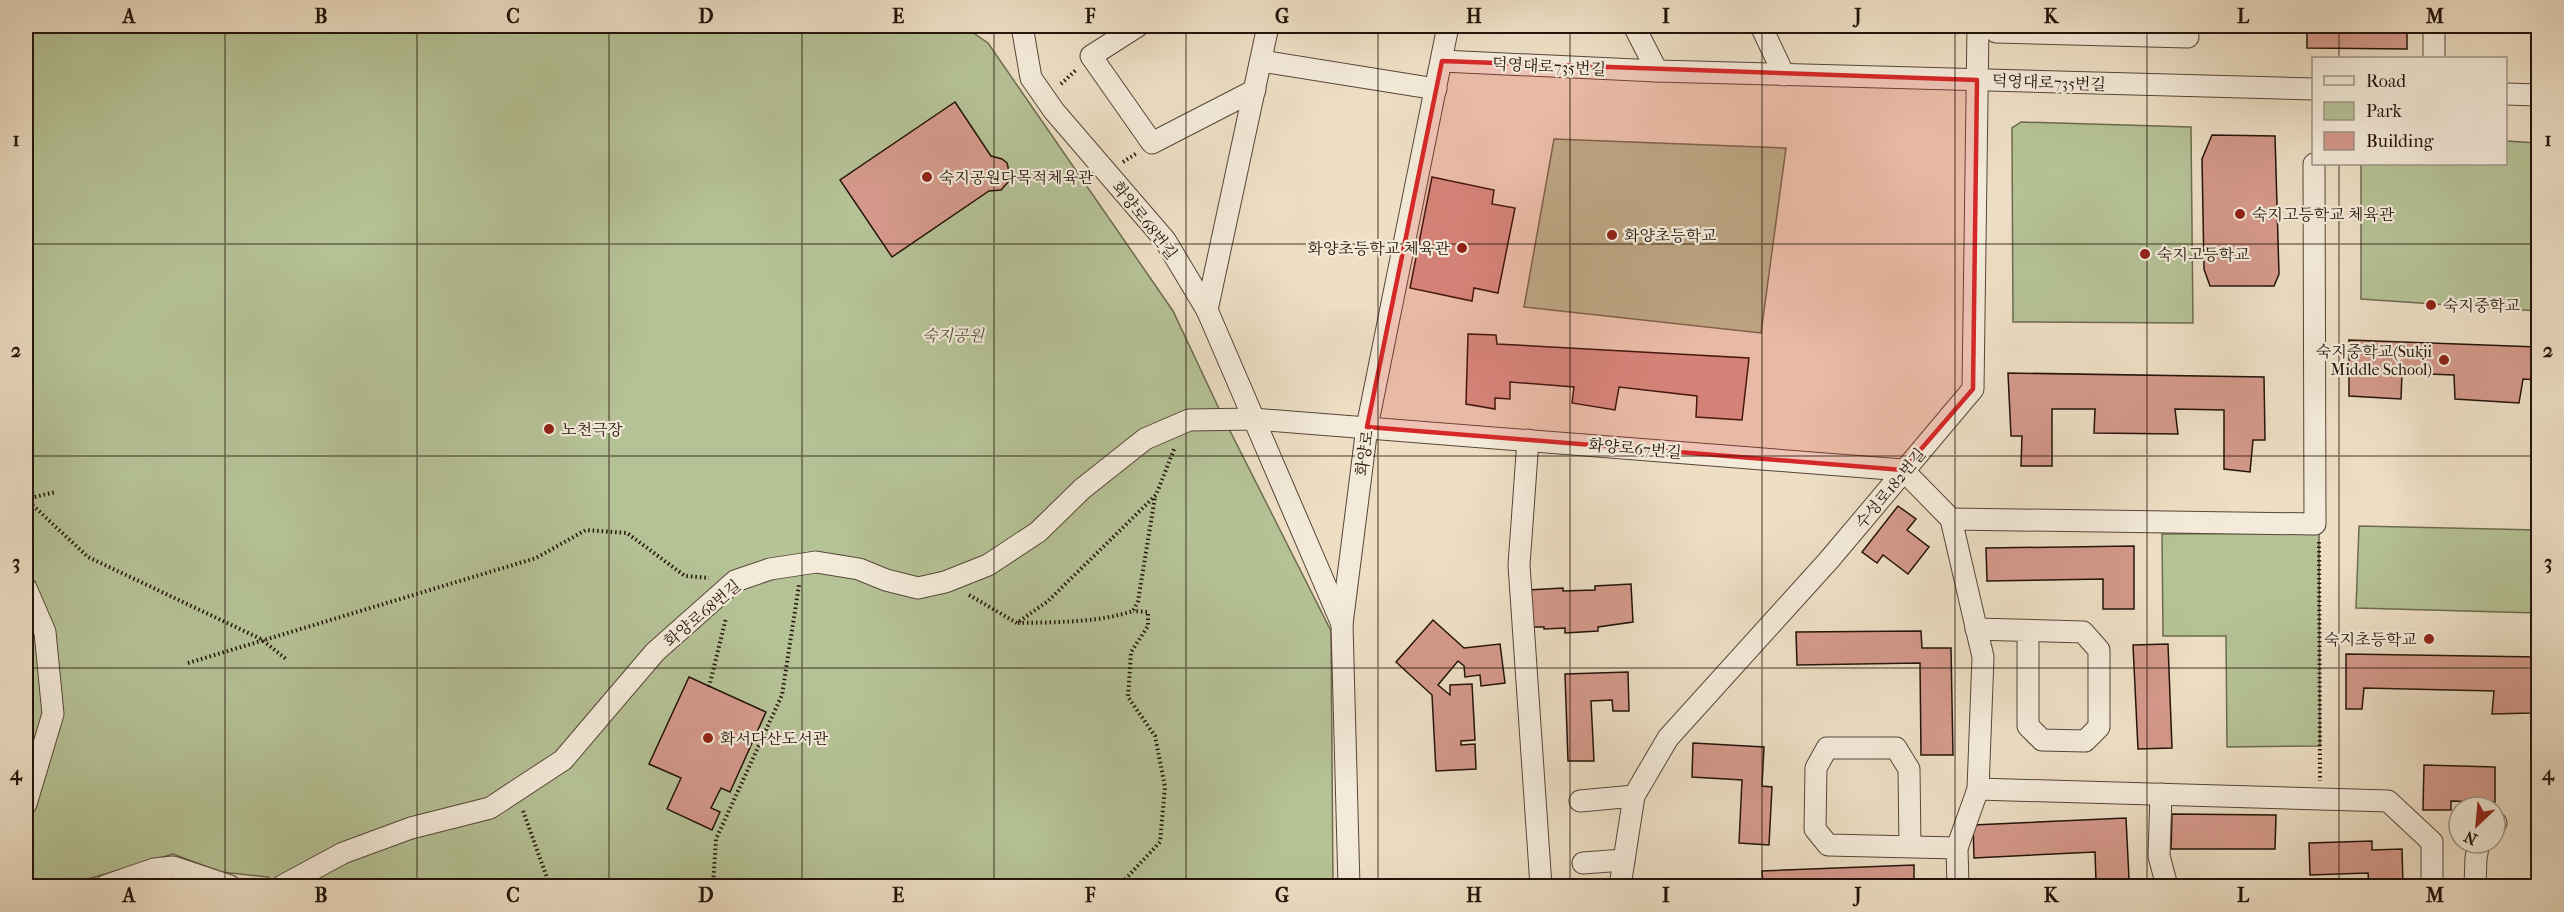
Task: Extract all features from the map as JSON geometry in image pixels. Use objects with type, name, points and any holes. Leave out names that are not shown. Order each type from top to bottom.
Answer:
[{"type":"street","points":[[1138,26],[1091,56],[1152,143],[1255,90]]},
{"type":"street","points":[[1207,310],[1268,26]]},
{"type":"street","name":"화양로","points":[[1349,886],[1342,624],[1367,427],[1448,26]]},
{"type":"street","points":[[1634,26],[1657,71]]},
{"type":"street","points":[[1761,26],[1784,75]]},
{"type":"street","name":"수성로182번길","points":[[1620,886],[1634,796],[1668,738],[1829,560],[1973,389],[1977,26]]},
{"type":"street","points":[[1997,26],[1996,32],[2188,37]]},
{"type":"street","points":[[2434,26],[2434,57]]},
{"type":"street","name":"화양로68번길","points":[[1023,35],[1031,78],[1045,99],[1165,240],[1207,310],[1342,624]]},
{"type":"street","points":[[1260,61],[1436,90]]},
{"type":"street","name":"덕영대로735번길","points":[[1442,61],[1657,71],[2312,89]]},
{"type":"street","points":[[2507,94],[2538,94]]},
{"type":"street","points":[[1952,519],[2315,524],[2314,165]]},
{"type":"street","name":"화양로68번길","points":[[282,886],[343,853],[411,828],[490,808],[516,792],[563,760],[655,652],[735,581],[770,569],[816,562],[859,569],[886,580],[918,588],[945,582],[988,565],[1030,537],[1082,489],[1145,439],[1189,420],[1253,419],[1367,427]]},
{"type":"street","name":"화양로67번길","points":[[1367,427],[1904,470]]},
{"type":"street","points":[[1528,440],[1519,565],[1541,886]]},
{"type":"street","points":[[1904,470],[1952,519],[1983,657],[1978,789],[1957,848],[1958,886]]},
{"type":"street","points":[[26,588],[45,633],[53,714],[26,804]]},
{"type":"street","points":[[1976,628],[2083,632],[2099,650],[2099,727],[2085,741],[2042,740],[2028,726],[2028,630]]},
{"type":"street","points":[[1910,846],[1909,769],[1896,748],[1827,748],[1816,768],[1815,829],[1828,845],[1957,848]]},
{"type":"street","points":[[1978,789],[2388,801],[2432,842],[2432,886]]},
{"type":"street","points":[[2161,794],[2159,856],[2167,886]]},
{"type":"street","points":[[1581,801],[1634,796]]},
{"type":"street","points":[[2475,886],[2477,855]]},
{"type":"street","points":[[1583,863],[1624,860]]},
{"type":"street","points":[[105,886],[153,868],[174,867],[230,886]]},
{"type":"path","points":[[1045,99],[1091,56]]},
{"type":"path","points":[[1108,173],[1152,143]]},
{"type":"path","points":[[1133,611],[1138,601],[1156,495],[1189,420]]},
{"type":"path","points":[[26,499],[56,492]]},
{"type":"path","points":[[1017,623],[1048,601],[1156,495]]},
{"type":"path","points":[[26,499],[88,557],[261,639],[286,659]]},
{"type":"path","points":[[2315,524],[2319,533],[2319,799]]},
{"type":"path","points":[[188,663],[261,639],[536,558],[586,530],[627,533],[685,576],[735,581]]},
{"type":"path","points":[[713,886],[716,839],[782,695],[802,564]]},
{"type":"path","points":[[945,582],[1017,623],[1062,622],[1115,616],[1133,611],[1148,612],[1148,626],[1131,652],[1128,696],[1155,736],[1165,787],[1160,842],[1119,886]]},
{"type":"path","points":[[709,687],[728,613]]},
{"type":"path","points":[[516,792],[550,886]]},
{"type":"highlighted area","points":[[1442,61],[1977,80],[1973,389],[1903,470],[1367,427]]},
{"type":"green space","name":"숙지공원","points":[[26,26],[963,26],[988,43],[1173,311],[1222,415],[1331,631],[1333,886],[279,886],[268,877],[221,872],[173,854],[88,879],[74,886],[26,886]]},
{"type":"green space","points":[[2021,122],[2191,127],[2193,323],[2013,322],[2012,128]]},
{"type":"green space","points":[[1554,139],[1786,148],[1761,333],[1524,307]]},
{"type":"green space","points":[[2507,141],[2538,143],[2538,311],[2361,299],[2361,165],[2507,165]]},
{"type":"green space","points":[[2359,526],[2538,530],[2538,613],[2356,608]]},
{"type":"green space","points":[[2319,533],[2320,746],[2227,747],[2226,636],[2163,636],[2162,534]]},
{"type":"building","points":[[2307,26],[2407,26],[2407,49],[2307,48]]},
{"type":"building","name":"숙지공원다목적체육관","points":[[955,102],[991,156],[1007,163],[1009,181],[1001,190],[989,191],[892,257],[840,180]]},
{"type":"building","name":"숙지고등학교 체육관","points":[[2212,135],[2275,136],[2279,274],[2274,286],[2210,286],[2204,269],[2202,159]]},
{"type":"building","name":"화양초등학교 체육관","points":[[1432,177],[1494,190],[1492,204],[1515,208],[1498,293],[1474,288],[1472,301],[1410,288]]},
{"type":"building","points":[[1468,334],[1496,335],[1497,344],[1749,358],[1742,420],[1696,417],[1697,396],[1619,387],[1615,410],[1572,403],[1574,387],[1510,382],[1510,399],[1495,398],[1495,409],[1466,404]]},
{"type":"building","name":"숙지중학교(Sukji Middle School)","points":[[2349,340],[2538,347],[2538,380],[2523,379],[2519,403],[2455,399],[2454,375],[2402,373],[2401,399],[2349,396]]},
{"type":"building","points":[[2008,373],[2264,377],[2265,440],[2253,440],[2250,472],[2224,469],[2224,410],[2175,409],[2178,434],[2094,433],[2095,409],[2052,409],[2052,466],[2021,466],[2022,436],[2011,436]]},
{"type":"building","points":[[1898,506],[1916,519],[1907,530],[1929,547],[1908,574],[1883,555],[1877,563],[1862,552]]},
{"type":"building","points":[[2134,546],[2134,609],[2103,609],[2103,579],[1987,581],[1986,548]]},
{"type":"building","points":[[1631,584],[1633,622],[1598,627],[1598,631],[1565,633],[1565,628],[1530,627],[1528,590],[1563,588],[1563,591],[1595,590],[1595,586]]},
{"type":"building","points":[[1433,620],[1464,648],[1500,644],[1505,683],[1481,686],[1480,675],[1465,677],[1464,666],[1458,661],[1438,685],[1450,695],[1450,685],[1472,684],[1475,740],[1461,741],[1461,745],[1475,744],[1476,769],[1436,771],[1432,695],[1396,662]]},
{"type":"building","points":[[1921,631],[1922,648],[1951,648],[1953,755],[1921,755],[1920,663],[1797,665],[1796,632]]},
{"type":"building","points":[[2168,644],[2172,748],[2138,749],[2133,645]]},
{"type":"building","name":"숙지초등학교","points":[[2346,654],[2538,657],[2538,690],[2531,690],[2531,713],[2492,714],[2494,691],[2364,688],[2362,709],[2346,709]]},
{"type":"building","points":[[1628,672],[1629,711],[1613,711],[1612,700],[1591,701],[1594,761],[1568,761],[1565,674]]},
{"type":"building","name":"화서다산도서관","points":[[689,677],[766,712],[730,792],[721,788],[711,808],[720,812],[712,830],[667,809],[681,778],[649,764]]},
{"type":"building","points":[[1693,743],[1764,747],[1762,786],[1772,787],[1769,845],[1739,843],[1742,780],[1692,777]]},
{"type":"building","points":[[2424,765],[2495,767],[2495,795],[2447,795],[2447,810],[2423,810]]},
{"type":"building","points":[[2172,814],[2276,815],[2275,849],[2171,849]]},
{"type":"building","points":[[2126,818],[2129,879],[2096,881],[2095,852],[1974,858],[1973,825]]},
{"type":"building","points":[[2372,841],[2372,850],[2402,849],[2403,886],[2369,886],[2368,873],[2310,875],[2309,843]]},
{"type":"building","points":[[1914,865],[1914,886],[1763,886],[1762,871]]},
{"type":"place","name":"숙지공원다목적체육관","points":[[927,177]]},
{"type":"place","name":"숙지고등학교 체육관","points":[[2240,214]]},
{"type":"place","name":"화양초등학교","points":[[1612,235]]},
{"type":"place","name":"화양초등학교 체육관","points":[[1462,248]]},
{"type":"place","name":"숙지고등학교","points":[[2145,254]]},
{"type":"place","name":"숙지중학교","points":[[2431,305]]},
{"type":"place","name":"숙지중학교(Sukji Middle School)","points":[[2444,360]]},
{"type":"place","name":"노천극장","points":[[549,429]]},
{"type":"place","name":"숙지초등학교","points":[[2429,639]]},
{"type":"place","name":"화서다산도서관","points":[[708,738]]}]
